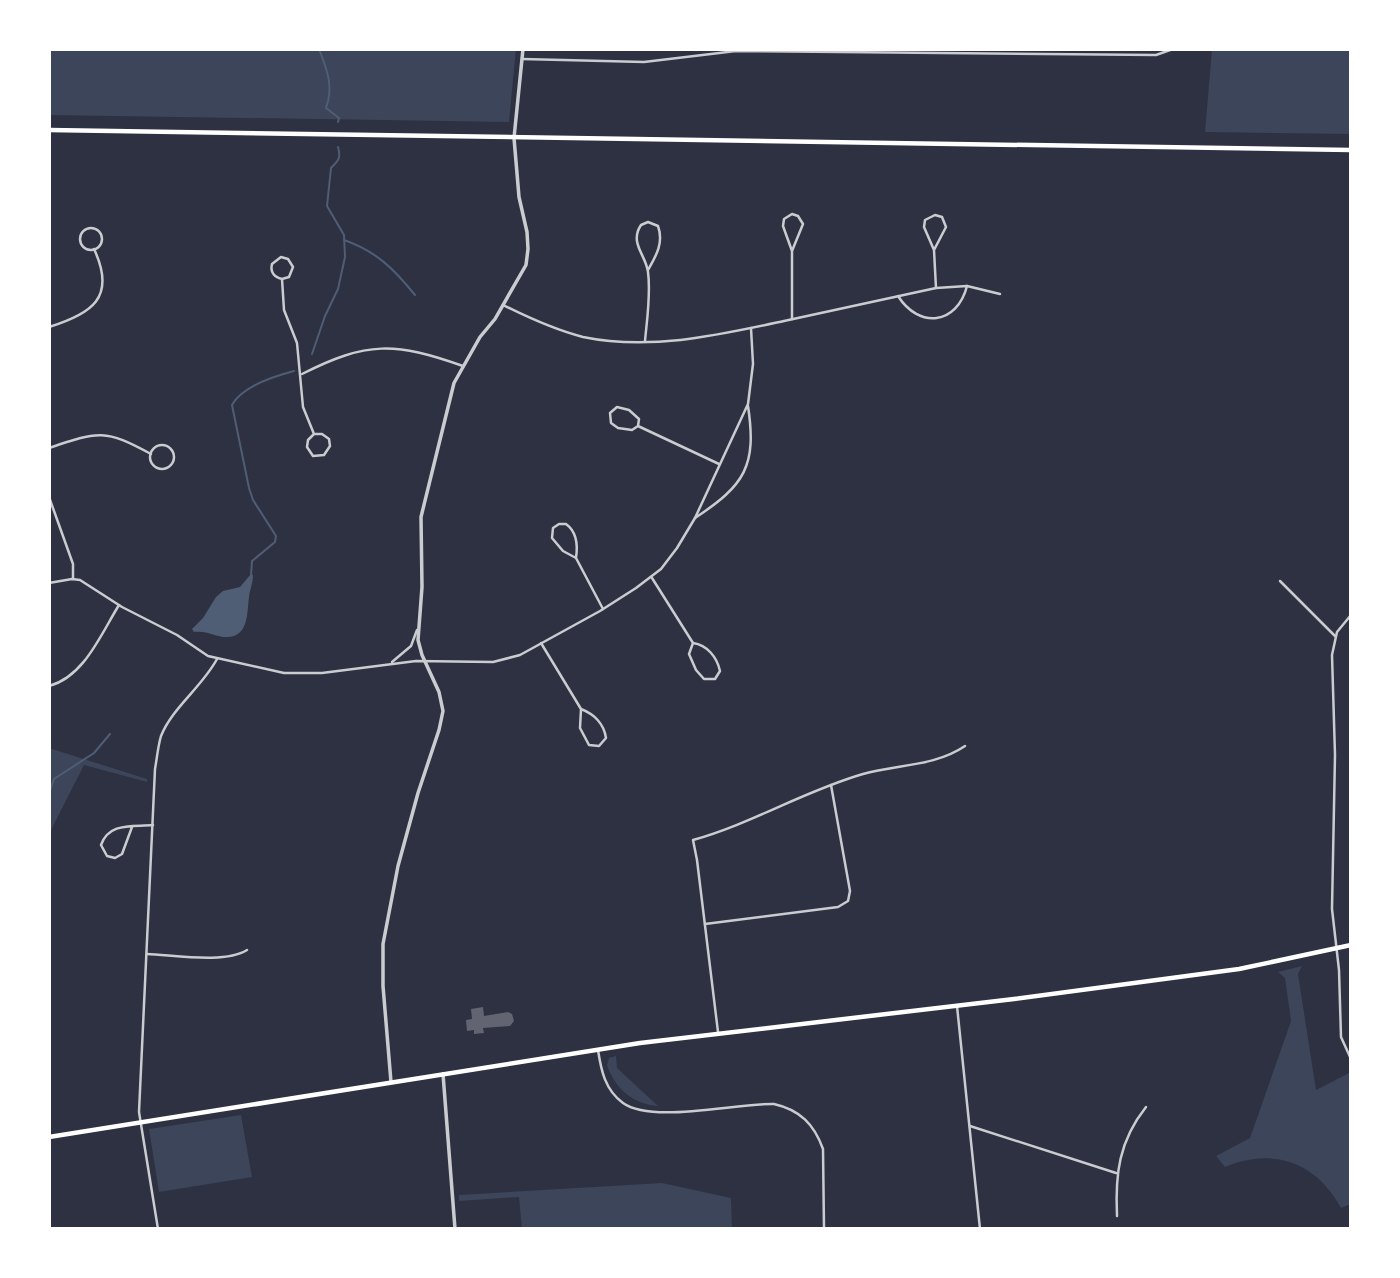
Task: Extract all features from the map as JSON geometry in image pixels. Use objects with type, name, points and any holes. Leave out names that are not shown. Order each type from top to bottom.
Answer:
[{"type":"main road","points":[[49,130],[1351,150]]},
{"type":"main road","points":[[49,1138],[598,1049],[1239,969],[1351,945]]},
{"type":"street","points":[[387,665],[406,652],[417,631],[422,587],[423,508],[450,394],[480,337],[503,305],[526,265],[528,248],[519,197],[514,138],[523,49]]},
{"type":"street","points":[[1111,49],[1111,55]]},
{"type":"street","points":[[522,59],[644,62],[720,52],[832,50],[1156,55],[1173,49]]},
{"type":"street","points":[[792,251],[803,228],[803,221],[796,215],[789,215],[783,222],[792,251],[792,319]]},
{"type":"street","points":[[934,250],[946,227],[942,217],[935,215],[928,217],[924,224],[934,250],[936,288]]},
{"type":"street","points":[[645,341],[648,270],[659,249],[661,234],[659,226],[648,222],[639,228],[636,240],[638,251],[648,270]]},
{"type":"street","points":[[88,228],[95,229],[101,238],[100,245],[94,249],[88,249],[80,243],[82,232],[88,228]]},
{"type":"street","points":[[49,327],[81,316],[96,302],[102,275],[94,249]]},
{"type":"street","points":[[284,257],[293,267],[289,277],[282,279],[273,274],[272,267],[277,258],[284,257]]},
{"type":"street","points":[[282,279],[285,310],[297,343],[303,407],[314,434]]},
{"type":"street","points":[[503,305],[548,326],[583,337],[645,341],[696,339],[936,288],[967,286],[1000,294]]},
{"type":"street","points":[[898,296],[904,305],[918,316],[941,317],[952,313],[961,304],[967,286]]},
{"type":"street","points":[[695,518],[731,492],[745,470],[752,443],[748,404],[754,351],[751,328]]},
{"type":"street","points":[[301,374],[354,351],[382,347],[410,350],[463,366]]},
{"type":"street","points":[[49,583],[79,580],[218,659],[291,674],[425,662],[494,662],[520,655],[603,609],[662,569],[695,518],[748,404]]},
{"type":"street","points":[[617,407],[629,410],[639,419],[638,426],[632,430],[618,428],[611,423],[610,413],[617,407]]},
{"type":"street","points":[[638,426],[719,464]]},
{"type":"street","points":[[49,448],[83,436],[106,434],[125,440],[151,454]]},
{"type":"street","points":[[314,434],[322,434],[328,439],[329,450],[324,456],[317,457],[308,451],[308,440],[314,434]]},
{"type":"street","points":[[159,446],[166,446],[174,454],[173,461],[165,469],[157,468],[152,462],[151,454],[159,446]]},
{"type":"street","points":[[49,497],[73,564],[73,579]]},
{"type":"street","points":[[576,558],[578,544],[573,531],[566,524],[559,524],[553,528],[552,538],[563,551],[576,558],[603,609]]},
{"type":"street","points":[[651,577],[692,643],[689,654],[696,670],[704,679],[715,679],[720,671],[716,660],[704,645],[692,643]]},
{"type":"street","points":[[1280,581],[1335,636]]},
{"type":"street","points":[[49,686],[62,682],[78,668],[119,605]]},
{"type":"street","points":[[1351,615],[1335,636],[1332,655],[1335,755],[1332,901],[1339,970],[1341,1037],[1351,1059]]},
{"type":"street","points":[[391,1082],[383,986],[383,944],[398,866],[443,711],[439,692],[419,648],[417,631]]},
{"type":"street","points":[[541,643],[580,709],[596,718],[605,731],[604,742],[599,746],[589,745],[582,736],[580,709]]},
{"type":"street","points":[[158,1229],[140,1123],[155,769],[161,737],[174,714],[204,681],[218,659]]},
{"type":"street","points":[[718,1034],[693,840],[715,834],[831,785],[863,774],[928,762],[965,746]]},
{"type":"street","points":[[705,923],[838,907],[848,901],[850,891],[831,785]]},
{"type":"street","points":[[132,827],[122,854],[110,858],[104,853],[101,845],[108,833],[118,827],[153,825]]},
{"type":"street","points":[[146,954],[224,957],[237,956],[247,950]]},
{"type":"street","points":[[957,1006],[980,1229]]},
{"type":"street","points":[[598,1049],[602,1072],[611,1090],[622,1102],[636,1109],[659,1113],[774,1104],[804,1117],[819,1138],[823,1149],[824,1229]]},
{"type":"street","points":[[443,1074],[456,1229]]},
{"type":"street","points":[[1117,1216],[1116,1173],[1120,1155],[1128,1134],[1146,1107]]},
{"type":"street","points":[[969,1126],[1116,1173]]},
{"type":"shaded area","points":[[49,49],[516,49],[509,122],[49,115]]},
{"type":"shaded area","points":[[1212,49],[1351,49],[1351,134],[1205,132]]},
{"type":"shaded area","points":[[251,574],[253,578],[246,623],[239,633],[227,637],[194,632],[192,629],[203,618],[216,597],[223,591],[240,587]]},
{"type":"shaded area","points":[[49,748],[147,779],[147,782],[84,765],[49,834]]},
{"type":"shaded area","points":[[1302,966],[1298,974],[1316,1090],[1351,1072],[1351,1204],[1341,1208],[1319,1179],[1292,1163],[1260,1158],[1225,1167],[1216,1156],[1250,1138],[1291,1021],[1285,978],[1278,972]]},
{"type":"shaded area","points":[[616,1056],[617,1068],[658,1106],[641,1102],[620,1088],[607,1065],[609,1058]]},
{"type":"shaded area","points":[[241,1115],[252,1177],[159,1192],[149,1129]]},
{"type":"shaded area","points":[[662,1183],[731,1198],[732,1229],[522,1229],[519,1197],[459,1201],[459,1195]]},
{"type":"building","points":[[483,1007],[484,1016],[508,1012],[512,1014],[514,1021],[510,1026],[483,1028],[484,1033],[474,1034],[474,1030],[467,1031],[466,1020],[472,1019],[471,1009]]},
{"type":"waterway","points":[[319,49],[329,85],[326,108],[339,118],[338,122]]},
{"type":"waterway","points":[[312,354],[338,289],[345,257],[344,235],[327,206],[331,168],[339,159],[338,147]]},
{"type":"waterway","points":[[344,240],[384,262],[415,295]]},
{"type":"waterway","points":[[251,576],[252,561],[275,542],[276,536],[253,500],[232,405],[251,387],[294,371]]},
{"type":"waterway","points":[[49,794],[54,779],[94,753],[110,734]]}]
